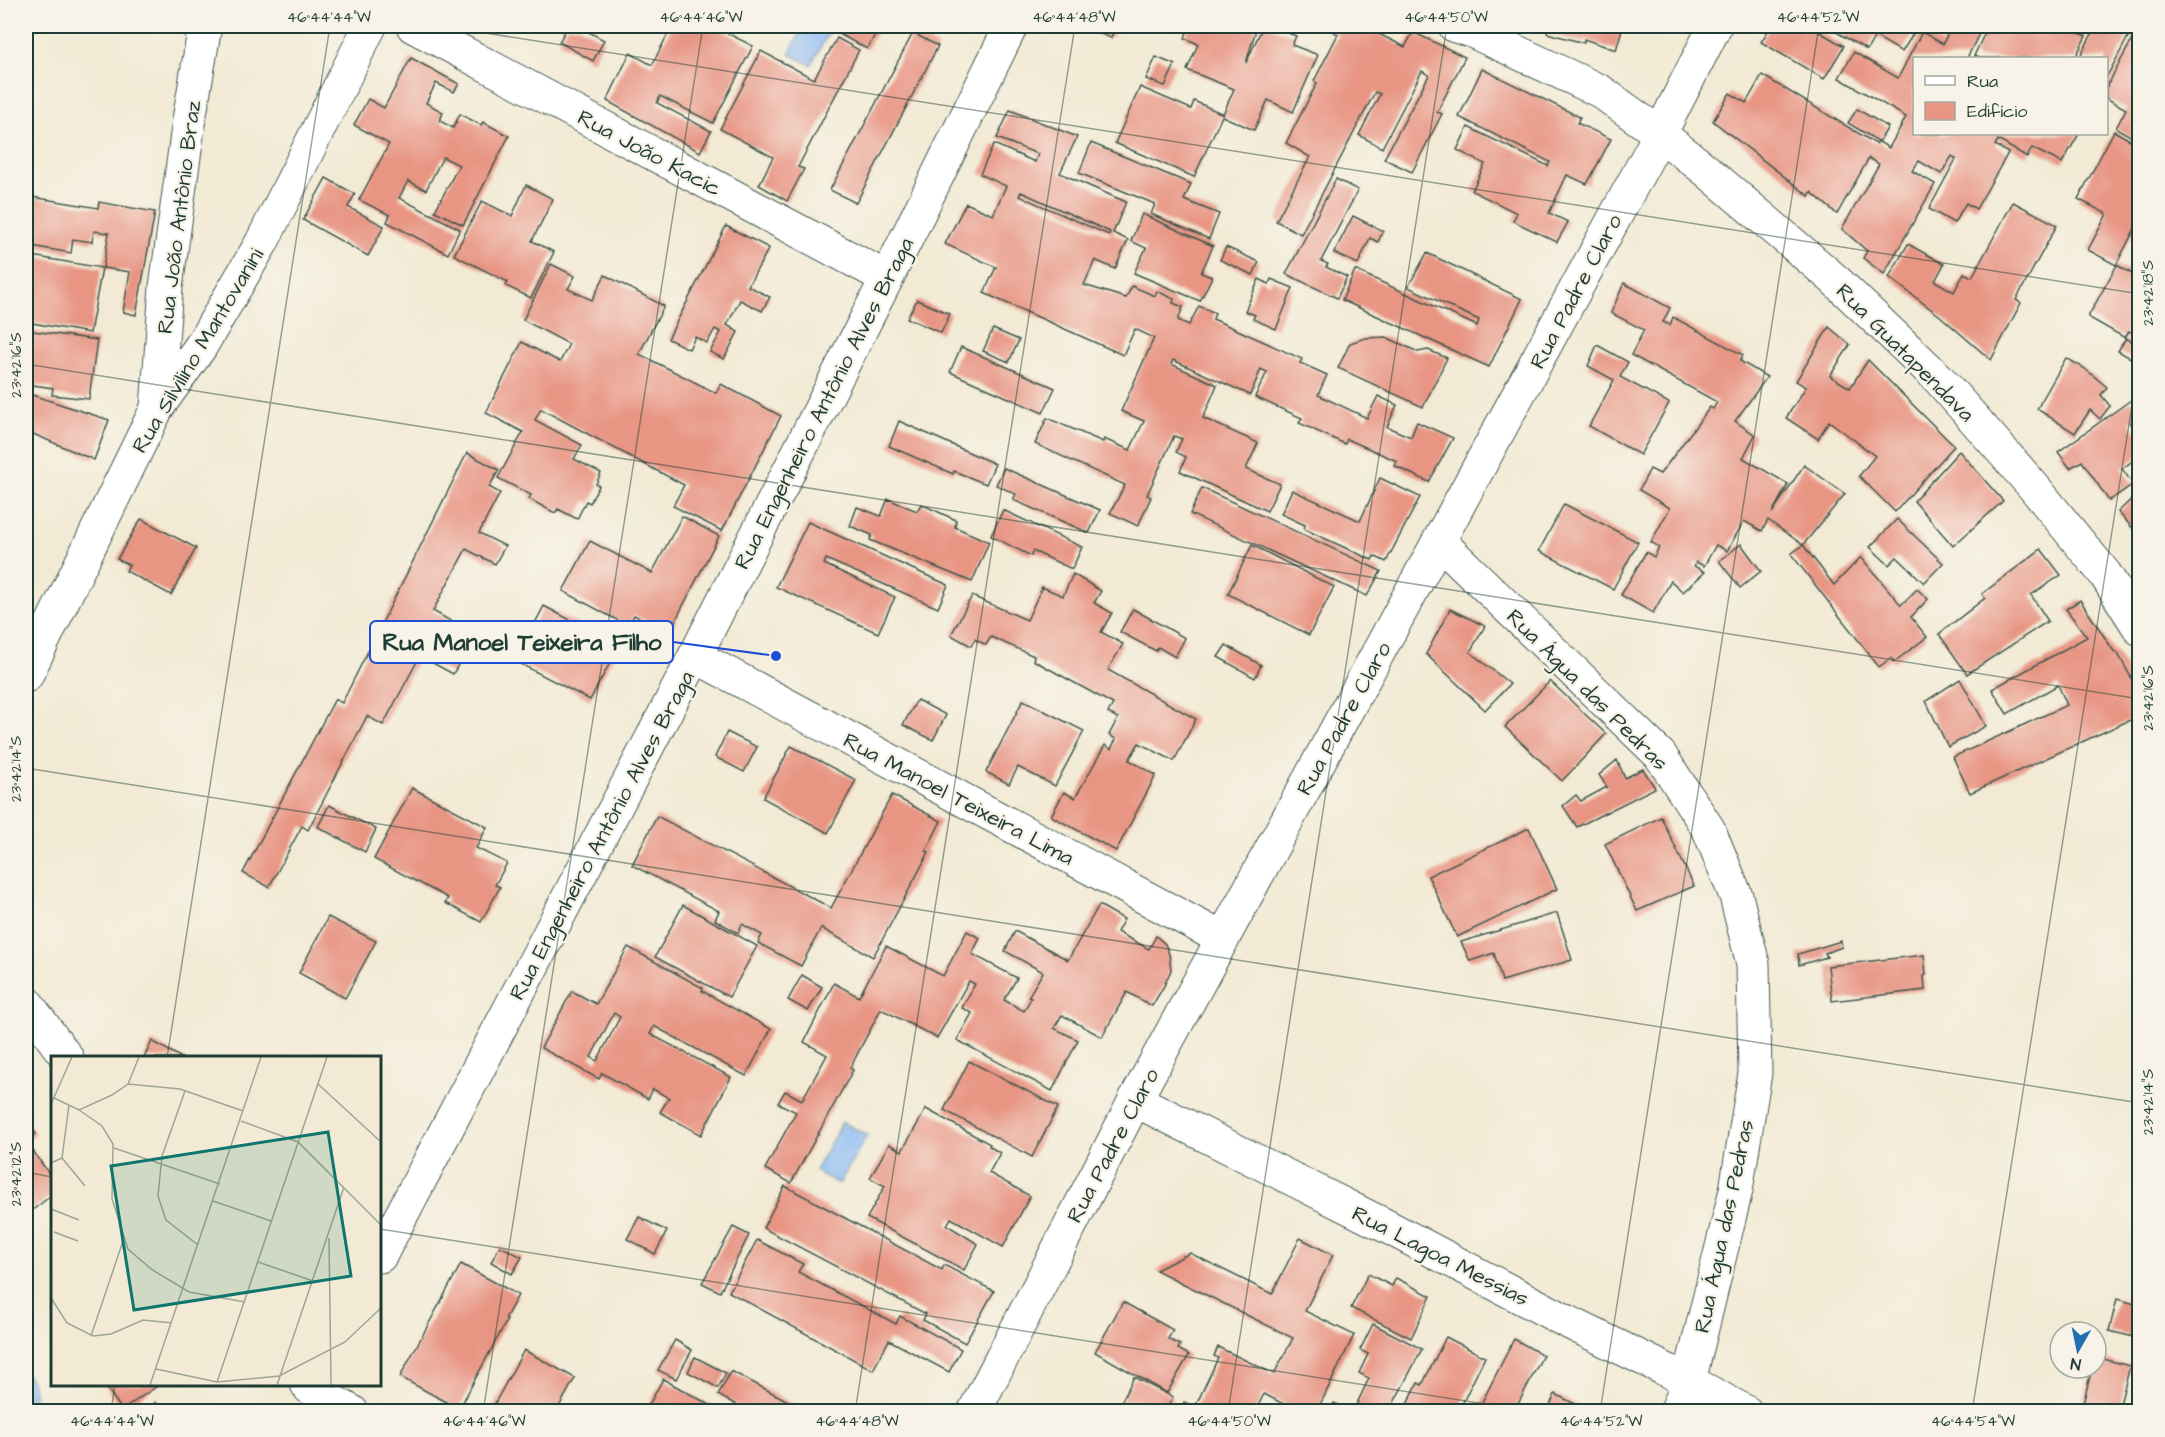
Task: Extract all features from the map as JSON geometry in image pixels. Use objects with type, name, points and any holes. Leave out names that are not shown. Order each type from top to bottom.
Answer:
[{"type":"street","name":"Rua João Antônio Braz","points":[[157,408],[166,287],[189,120],[205,26]]},
{"type":"street","name":"Rua Silvilino Mantovanini","points":[[26,676],[157,408],[201,346],[262,242],[370,26]]},
{"type":"street","name":"Rua João Kacic","points":[[412,26],[887,278]]},
{"type":"street","name":"Rua Engenheiro Antônio Alves Braga","points":[[381,1254],[695,656],[887,278],[1011,26]]},
{"type":"street","name":"Rua Guatapendava","points":[[1455,26],[1472,31],[1600,91],[1660,134],[1834,279],[1938,378],[2033,486],[2105,574],[2139,629]]},
{"type":"street","name":"Rua Padre Claro","points":[[974,1412],[1135,1100],[1660,134],[1714,26]]},
{"type":"street","name":"Rua Água das Pedras","points":[[1440,542],[1660,755],[1709,830],[1736,896],[1753,964],[1755,1073],[1736,1190],[1689,1381],[1676,1412]]},
{"type":"street","name":"Rua Manoel Teixeira Lima","points":[[695,656],[1222,939]]},
{"type":"street","points":[[26,1002],[66,1056]]},
{"type":"street","name":"Rua Lagoa Messias","points":[[1135,1100],[1388,1227],[1564,1320],[1689,1381],[1746,1412]]},
{"type":"street","points":[[306,1392],[352,1412]]},
{"type":"water","points":[[804,26],[832,26],[811,65],[789,54]]},
{"type":"water","points":[[842,1122],[867,1135],[839,1184],[815,1171]]},
{"type":"water","points":[[26,1374],[34,1388],[33,1402],[27,1412]]},
{"type":"building","points":[[568,26],[578,26],[604,40],[593,61],[559,42]]},
{"type":"building","points":[[672,26],[696,28],[697,26],[713,26],[753,46],[713,123],[660,96],[657,103],[711,131],[700,152],[607,101],[630,53],[652,65]]},
{"type":"building","points":[[843,26],[880,26],[867,49],[839,34]]},
{"type":"building","points":[[1080,26],[1115,26],[1111,38]]},
{"type":"building","points":[[1189,26],[1257,26],[1246,63],[1263,26],[1296,36],[1292,45],[1318,55],[1293,112],[1268,100],[1254,130],[1222,116],[1194,177],[1115,143],[1140,87],[1191,109],[1194,101],[1223,114],[1234,89],[1187,70],[1198,44],[1185,38]]},
{"type":"building","points":[[1332,26],[1355,26],[1375,32],[1405,47],[1413,32],[1465,57],[1437,112],[1442,114],[1412,172],[1384,159],[1429,75],[1422,71],[1382,148],[1359,135],[1380,94],[1375,92],[1301,234],[1276,221],[1310,157],[1286,143],[1317,83],[1314,81],[1338,34],[1330,30]]},
{"type":"building","points":[[1549,26],[1623,26],[1616,50],[1584,39],[1584,43],[1547,33]]},
{"type":"building","points":[[1771,26],[1809,26],[1844,46],[1824,79],[1761,42]]},
{"type":"building","points":[[1826,26],[1918,26],[1902,52],[1875,36],[1867,50]]},
{"type":"building","points":[[1951,26],[1983,26],[1968,57],[1913,57],[1913,135],[2078,135],[2062,163],[2032,148],[2027,157],[1998,140],[1995,145],[2008,153],[1976,209],[1966,203],[1954,223],[1929,209],[1956,159],[1952,156],[1941,174],[1919,161],[1912,171],[1935,184],[1884,274],[1863,258],[1867,251],[1842,229],[1879,164],[1869,158],[1837,214],[1811,192],[1809,196],[1713,121],[1730,93],[1746,103],[1762,75],[1876,144],[1878,141],[1848,123],[1857,109],[1888,127],[1879,142],[1889,148],[1906,117],[1839,78],[1854,52],[1898,78],[1922,32],[1943,44]]},
{"type":"building","points":[[1988,26],[2064,26],[2086,36],[2076,57],[1974,56]]},
{"type":"building","points":[[2080,26],[2134,26],[2108,74],[2108,57],[2080,57],[2093,32]]},
{"type":"building","points":[[2139,27],[2139,141],[2116,128],[2126,109],[2108,99],[2108,84]]},
{"type":"building","points":[[913,33],[938,46],[856,203],[830,190]]},
{"type":"building","points":[[837,38],[859,50],[798,167],[804,169],[787,201],[759,185],[773,157],[720,129],[761,51],[814,79]]},
{"type":"building","points":[[1156,57],[1175,65],[1165,86],[1146,79]]},
{"type":"building","points":[[411,58],[459,84],[454,92],[436,83],[426,103],[443,112],[440,121],[453,128],[460,114],[481,125],[483,122],[509,136],[463,225],[435,211],[459,165],[443,157],[426,190],[408,181],[399,198],[460,229],[448,254],[387,222],[390,215],[359,200],[389,144],[354,125],[368,99],[384,108]]},
{"type":"building","points":[[1482,69],[1580,117],[1577,123],[1611,139],[1587,184],[1567,175],[1549,213],[1568,222],[1557,242],[1513,221],[1517,213],[1472,191],[1485,164],[1457,150],[1468,127],[1548,166],[1550,162],[1459,117]]},
{"type":"building","points":[[1010,110],[1077,137],[1060,173],[1126,202],[1113,233],[1128,240],[1115,269],[1095,260],[1084,285],[1126,298],[1132,286],[1155,296],[1157,291],[1174,299],[1173,303],[1183,307],[1178,320],[1189,325],[1199,306],[1215,313],[1213,319],[1302,359],[1300,363],[1327,375],[1318,395],[1367,418],[1378,396],[1397,405],[1387,427],[1411,437],[1417,422],[1453,438],[1429,482],[1395,466],[1397,461],[1347,439],[1345,444],[1299,423],[1302,418],[1255,397],[1267,372],[1261,369],[1250,395],[1173,360],[1171,364],[1217,385],[1203,418],[1258,443],[1246,469],[1280,484],[1267,511],[1180,471],[1186,457],[1176,452],[1182,439],[1174,436],[1147,495],[1151,497],[1138,526],[1110,513],[1125,485],[1035,444],[1047,418],[1103,442],[1104,439],[1130,450],[1144,421],[1121,411],[1154,338],[1135,329],[1123,355],[984,293],[996,267],[945,244],[966,203],[993,215],[1006,186],[980,174],[994,144],[1035,162],[1038,154],[997,138]],"holes":[[[1021,192],[1110,232],[1109,235],[1019,196]]]},
{"type":"building","points":[[2114,131],[2139,145],[2139,221],[2116,265],[2088,250],[2107,214],[2078,199]]},
{"type":"building","points":[[1091,143],[1191,184],[1184,200],[1219,214],[1209,239],[1151,214],[1155,204],[1079,173]]},
{"type":"building","points":[[326,178],[355,194],[348,207],[384,226],[368,256],[303,220]]},
{"type":"building","points":[[1336,179],[1358,190],[1321,261],[1328,264],[1326,267],[1347,277],[1337,298],[1286,274]]},
{"type":"building","points":[[526,185],[553,199],[532,241],[554,252],[531,298],[506,286],[508,282],[454,255],[482,201],[512,216]]},
{"type":"building","points":[[26,196],[98,208],[99,202],[155,212],[136,315],[123,312],[130,272],[103,268],[109,233],[94,231],[92,242],[73,239],[71,253],[26,245]]},
{"type":"building","points":[[2013,202],[2057,225],[2016,300],[2021,303],[1991,360],[1940,316],[1889,277],[1908,244],[1944,264],[1935,281],[1954,292],[1964,273],[1972,277]]},
{"type":"building","points":[[1142,214],[1213,246],[1201,273],[1212,277],[1200,301],[1134,273],[1146,248],[1131,241]]},
{"type":"building","points":[[1353,216],[1383,231],[1378,242],[1370,238],[1358,264],[1334,253]]},
{"type":"building","points":[[726,226],[769,248],[748,286],[770,297],[762,311],[740,300],[727,325],[738,332],[724,359],[710,352],[721,332],[715,329],[707,343],[695,337],[689,349],[668,339]]},
{"type":"building","points":[[1226,247],[1259,262],[1253,275],[1220,260]]},
{"type":"building","points":[[1427,253],[1522,299],[1489,367],[1342,300],[1355,270],[1477,326],[1479,320],[1408,287]]},
{"type":"building","points":[[26,255],[102,268],[90,333],[26,322]]},
{"type":"building","points":[[551,264],[575,276],[568,289],[592,300],[605,275],[664,306],[639,354],[716,393],[721,384],[781,416],[722,531],[673,506],[684,485],[541,409],[535,420],[582,445],[574,459],[601,473],[596,484],[599,486],[590,503],[586,501],[577,519],[558,509],[555,513],[529,499],[531,495],[498,478],[523,432],[486,413],[522,342],[560,362],[569,344],[523,320]]},
{"type":"building","points":[[2117,265],[2139,278],[2139,336],[2129,331],[2125,338],[2088,317]]},
{"type":"building","points":[[1259,279],[1269,284],[1271,279],[1293,288],[1276,329],[1253,319],[1255,315],[1245,311]]},
{"type":"building","points":[[1624,283],[1670,308],[1663,322],[1670,325],[1673,317],[1743,355],[1740,361],[1767,377],[1735,421],[1755,435],[1743,458],[1788,484],[1772,513],[1804,465],[1845,494],[1803,545],[1768,520],[1762,531],[1744,521],[1727,551],[1716,545],[1704,566],[1696,562],[1694,566],[1705,572],[1683,592],[1671,581],[1653,613],[1621,595],[1646,552],[1654,557],[1659,547],[1651,542],[1670,508],[1639,490],[1650,469],[1660,474],[1710,407],[1713,409],[1717,402],[1631,355],[1644,330],[1611,313]]},
{"type":"building","points":[[917,300],[950,314],[941,333],[907,318]]},
{"type":"building","points":[[1829,327],[1850,345],[1830,376],[1850,388],[1868,360],[1954,446],[1895,512],[1859,476],[1875,456],[1829,421],[1818,439],[1786,418],[1806,387],[1796,381]]},
{"type":"building","points":[[993,329],[1019,340],[1009,362],[983,351]]},
{"type":"building","points":[[26,330],[97,340],[89,399],[52,395],[53,388],[26,384]]},
{"type":"building","points":[[1386,337],[1418,352],[1428,350],[1447,358],[1423,407],[1338,368],[1350,343],[1365,338]]},
{"type":"building","points":[[2126,338],[2139,346],[2139,363],[2118,351]]},
{"type":"building","points":[[1597,345],[1628,362],[1620,377],[1669,403],[1640,455],[1589,426],[1614,380],[1588,366]]},
{"type":"building","points":[[961,347],[1055,388],[1043,413],[950,372]]},
{"type":"building","points":[[2066,358],[2084,368],[2107,387],[2101,395],[2110,406],[2100,419],[2090,410],[2075,433],[2037,409]]},
{"type":"building","points":[[26,393],[109,420],[94,460],[26,431]]},
{"type":"building","points":[[2131,400],[2139,413],[2139,416],[2130,422],[2139,436],[2139,456],[2122,469],[2133,484],[2109,501],[2082,461],[2070,468],[2058,452]]},
{"type":"building","points":[[899,421],[995,464],[986,484],[954,471],[953,474],[889,446]]},
{"type":"building","points":[[1959,451],[2003,501],[1953,546],[1914,501]]},
{"type":"building","points":[[467,453],[499,470],[489,487],[500,493],[479,533],[505,546],[495,564],[466,549],[433,611],[461,627],[453,643],[466,650],[453,674],[420,656],[383,725],[367,716],[308,830],[302,826],[269,887],[243,873],[335,699],[342,703]]},
{"type":"building","points":[[1004,468],[1100,510],[1089,533],[1013,500],[1016,494],[996,485]]},
{"type":"building","points":[[1380,478],[1420,497],[1386,562],[1374,556],[1372,560],[1304,529],[1305,525],[1281,514],[1292,490],[1360,521]]},
{"type":"building","points":[[1202,488],[1381,571],[1367,596],[1190,514]]},
{"type":"building","points":[[2139,492],[2139,535],[2118,512]]},
{"type":"building","points":[[888,499],[917,511],[921,504],[956,520],[955,527],[989,542],[972,582],[870,540],[872,535],[850,526],[857,507],[881,516]]},
{"type":"building","points":[[1564,504],[1638,542],[1613,589],[1539,551]]},
{"type":"building","points":[[1003,510],[1082,547],[1072,569],[1033,551],[1031,556],[991,536]]},
{"type":"building","points":[[682,516],[719,536],[669,633],[634,615],[628,626],[563,591],[590,541],[652,573]]},
{"type":"building","points":[[141,519],[196,548],[171,595],[126,571],[129,565],[117,559]]},
{"type":"building","points":[[1897,519],[1943,563],[1924,583],[1897,557],[1889,565],[1870,547]]},
{"type":"building","points":[[808,522],[948,585],[938,608],[826,559],[824,564],[895,597],[878,633],[776,587]]},
{"type":"building","points":[[1741,544],[1761,571],[1740,588],[1719,561]]},
{"type":"building","points":[[1252,545],[1334,587],[1309,635],[1228,594]]},
{"type":"building","points":[[1803,545],[1834,585],[1861,557],[1901,605],[1917,589],[1928,599],[1911,617],[1927,637],[1894,662],[1891,658],[1879,667],[1791,554]]},
{"type":"building","points":[[2041,549],[2061,575],[2031,595],[2048,621],[1967,674],[1939,634],[1985,598],[1982,594]]},
{"type":"building","points":[[1073,574],[1101,591],[1094,603],[1112,613],[1101,632],[1123,644],[1108,670],[1196,719],[1174,761],[1139,743],[1129,760],[1156,775],[1116,851],[1051,816],[1064,792],[1075,798],[1105,745],[1111,749],[1116,739],[1109,735],[1118,718],[1108,713],[1113,704],[1033,660],[1034,656],[991,637],[986,645],[975,639],[971,646],[951,635],[972,596],[1027,620],[1042,587],[1063,596]]},
{"type":"building","points":[[2080,600],[2115,653],[2117,652],[2139,692],[2139,716],[1970,793],[1953,757],[2067,705],[2058,685],[2007,714],[1992,689],[2087,637],[2066,609]]},
{"type":"building","points":[[544,606],[619,646],[590,700],[515,661]]},
{"type":"building","points":[[1133,609],[1185,638],[1175,657],[1158,647],[1156,651],[1120,632]]},
{"type":"building","points":[[1450,609],[1485,626],[1470,652],[1510,684],[1485,710],[1426,654]]},
{"type":"building","points":[[1226,645],[1261,665],[1255,678],[1218,657]]},
{"type":"building","points":[[1960,679],[1986,726],[1948,747],[1926,701]]},
{"type":"building","points":[[1550,681],[1606,734],[1562,781],[1505,727]]},
{"type":"building","points":[[917,700],[946,715],[933,740],[903,725]]},
{"type":"building","points":[[1023,700],[1084,731],[1055,786],[1018,767],[1009,784],[986,772]]},
{"type":"building","points":[[727,732],[757,747],[744,772],[715,757]]},
{"type":"building","points":[[791,746],[856,780],[828,833],[763,798]]},
{"type":"building","points":[[1617,760],[1625,778],[1643,769],[1655,788],[1577,827],[1563,806],[1576,795],[1581,801],[1607,787],[1599,775]]},
{"type":"building","points":[[412,788],[487,827],[476,848],[507,863],[495,885],[500,887],[481,922],[445,903],[448,898],[374,859]]},
{"type":"building","points":[[892,795],[941,821],[926,851],[929,852],[873,957],[821,928],[801,966],[758,943],[762,935],[742,924],[738,933],[715,920],[719,911],[632,865],[657,816],[831,908]]},
{"type":"building","points":[[329,805],[376,829],[365,852],[318,827]]},
{"type":"building","points":[[1661,817],[1694,886],[1637,911],[1605,844]]},
{"type":"building","points":[[1529,828],[1557,889],[1457,937],[1428,876]]},
{"type":"building","points":[[683,905],[757,946],[729,997],[655,957]]},
{"type":"building","points":[[1099,905],[1124,919],[1117,932],[1149,949],[1156,936],[1165,944],[1171,970],[1152,1006],[1127,992],[1102,1037],[1062,1015],[1054,1028],[1078,1040],[1052,1091],[957,1040],[972,1013],[962,1008],[975,984],[969,981],[937,1038],[881,1009],[850,1068],[853,1070],[791,1183],[765,1169],[796,1112],[778,1103],[785,1091],[802,1100],[827,1055],[804,1042],[834,983],[859,997],[886,946],[943,976],[967,931],[980,938],[972,954],[1017,978],[1004,1000],[1024,1011],[1031,998],[1028,997],[1043,972],[1005,951],[1015,931],[1068,960]]},
{"type":"building","points":[[1557,913],[1572,960],[1502,981],[1494,953],[1470,961],[1461,942]]},
{"type":"building","points":[[328,917],[376,941],[345,998],[299,973]]},
{"type":"building","points":[[1841,941],[1842,947],[1825,953],[1827,957],[1799,965],[1798,954]]},
{"type":"building","points":[[628,947],[771,1029],[746,1076],[654,1026],[650,1034],[731,1077],[701,1135],[660,1112],[669,1098],[653,1089],[648,1099],[602,1073],[599,1079],[541,1048],[572,991],[596,1004]],"holes":[[[614,1013],[620,1017],[597,1061],[591,1057]]]},
{"type":"building","points":[[1924,955],[1925,990],[1832,1001],[1828,966]]},
{"type":"building","points":[[802,975],[822,987],[808,1011],[788,1000]]},
{"type":"building","points":[[152,1041],[178,1056],[145,1056]]},
{"type":"building","points":[[969,1061],[1058,1107],[1032,1157],[944,1110]]},
{"type":"building","points":[[926,1109],[990,1144],[989,1146],[1000,1153],[989,1173],[1030,1196],[1003,1247],[951,1218],[947,1225],[978,1244],[964,1270],[867,1218],[885,1186],[870,1178],[889,1144],[902,1151]]},
{"type":"building","points":[[26,1120],[36,1134],[26,1141]]},
{"type":"building","points":[[26,1141],[51,1177],[51,1196],[26,1215]]},
{"type":"building","points":[[785,1186],[942,1270],[944,1265],[994,1291],[965,1343],[923,1320],[926,1314],[763,1228]]},
{"type":"building","points":[[639,1217],[667,1231],[655,1254],[627,1239]]},
{"type":"building","points":[[733,1227],[749,1235],[720,1292],[702,1283]]},
{"type":"building","points":[[1300,1238],[1333,1255],[1305,1311],[1354,1335],[1319,1407],[1327,1412],[1299,1412],[1264,1394],[1255,1412],[1179,1412],[1184,1402],[1195,1407],[1218,1358],[1214,1356],[1218,1347],[1274,1374],[1293,1338],[1156,1270],[1190,1253],[1272,1294]]},
{"type":"building","points":[[757,1240],[803,1264],[798,1272],[896,1324],[900,1316],[961,1349],[949,1372],[889,1340],[873,1370],[729,1292]]},
{"type":"building","points":[[500,1246],[522,1257],[512,1274],[491,1262]]},
{"type":"building","points":[[461,1264],[518,1295],[459,1409],[400,1377]]},
{"type":"building","points":[[1368,1274],[1392,1286],[1396,1278],[1431,1296],[1411,1338],[1351,1308]]},
{"type":"building","points":[[2117,1299],[2139,1305],[2138,1338],[2109,1331]]},
{"type":"building","points":[[1123,1302],[1173,1330],[1168,1339],[1180,1345],[1178,1349],[1189,1355],[1167,1393],[1095,1352]]},
{"type":"building","points":[[1373,1324],[1422,1349],[1389,1412],[1353,1412],[1369,1378],[1359,1373],[1368,1354],[1360,1350]]},
{"type":"building","points":[[1446,1337],[1485,1357],[1458,1412],[1403,1412],[1418,1383],[1422,1385]]},
{"type":"building","points":[[1514,1339],[1543,1355],[1514,1412],[1477,1412]]},
{"type":"building","points":[[675,1340],[692,1350],[676,1379],[658,1370]]},
{"type":"building","points":[[524,1350],[575,1378],[556,1412],[490,1412]]},
{"type":"building","points":[[695,1357],[726,1373],[718,1388],[688,1372]]},
{"type":"building","points":[[2108,1360],[2130,1366],[2118,1412],[2081,1412],[2089,1380],[2108,1380]]},
{"type":"building","points":[[731,1371],[807,1412],[749,1412],[718,1395]]},
{"type":"building","points":[[1134,1377],[1173,1397],[1165,1412],[1116,1412]]},
{"type":"building","points":[[663,1379],[712,1406],[709,1412],[645,1412]]},
{"type":"building","points":[[105,1386],[157,1386],[122,1410]]},
{"type":"building","points":[[1555,1394],[1591,1412],[1547,1412]]},
{"type":"building","points":[[156,1402],[162,1412],[141,1412]]},
{"type":"building","points":[[1334,1403],[1345,1408],[1343,1412],[1330,1412]]},
{"type":"building","points":[[197,1404],[202,1412],[185,1412]]},
{"type":"place","name":"Rua Manoel Teixeira Filho","points":[[776,656]]}]
